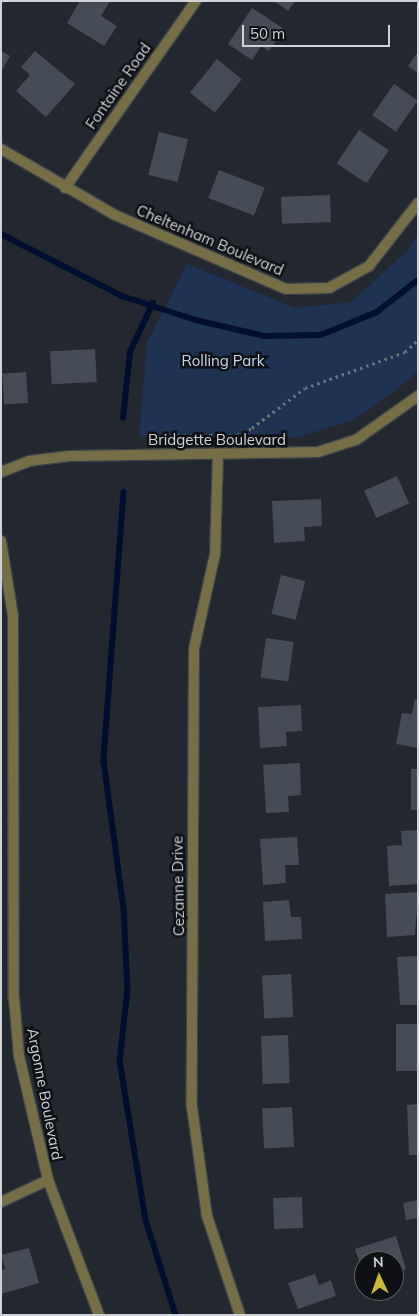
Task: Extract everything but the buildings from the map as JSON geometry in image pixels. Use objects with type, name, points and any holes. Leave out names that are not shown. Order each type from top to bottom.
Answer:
[{"type":"street","name":"Fontaine Road","points":[[65,188],[196,1]]},
{"type":"street","name":"Cheltenham Boulevard","points":[[1,149],[65,188],[240,273],[286,289],[330,288],[369,266],[418,202]]},
{"type":"street","name":"Bridgette Boulevard","points":[[1,472],[46,459],[152,454],[318,452],[356,440],[418,396]]},
{"type":"street","name":"Cezanne Drive","points":[[218,454],[215,554],[194,649],[192,1107],[207,1216],[240,1315]]},
{"type":"street","name":"Argonne Boulevard","points":[[1,541],[13,616],[14,998],[19,1056],[48,1180],[99,1315]]},
{"type":"street","points":[[1,1202],[48,1180]]},
{"type":"path","points":[[152,454],[151,435],[236,434],[252,428],[305,388],[405,352],[418,340]]},
{"type":"green space","name":"Rolling Park","points":[[418,235],[418,371],[397,389],[355,419],[299,437],[139,437],[147,343],[187,264],[295,308],[351,302],[407,251]]},
{"type":"waterway","points":[[1,234],[122,296],[196,320],[264,336],[321,335],[377,312],[418,280]]},
{"type":"waterway","points":[[123,418],[130,352],[153,303]]},
{"type":"waterway","points":[[124,492],[104,761],[124,908],[128,990],[120,1061],[146,1220],[176,1315]]}]
